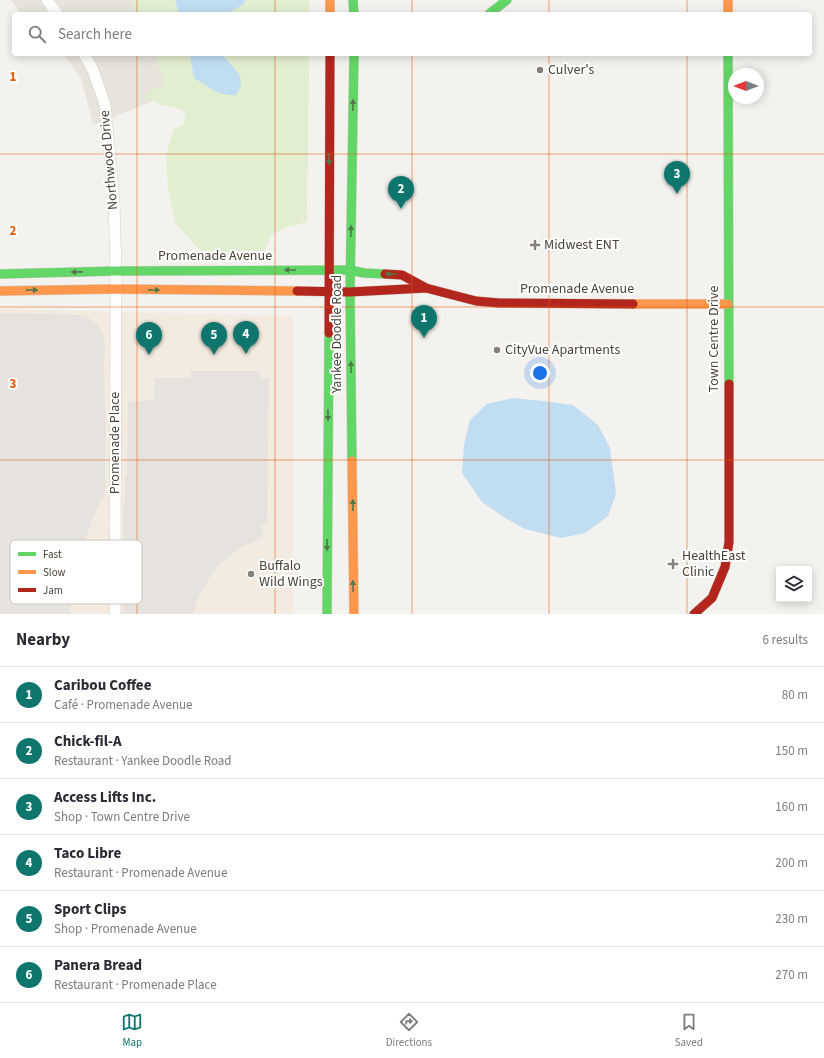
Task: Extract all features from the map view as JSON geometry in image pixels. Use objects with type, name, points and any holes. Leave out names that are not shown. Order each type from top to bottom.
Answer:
[{"type":"street","points":[[47,0],[56,12]]},
{"type":"street","points":[[330,0],[330,12]]},
{"type":"street","points":[[353,0],[354,12]]},
{"type":"street","points":[[492,12],[507,0]]},
{"type":"street","points":[[728,0],[728,12]]},
{"type":"street","name":"Northwood Drive","points":[[85,56],[93,70],[105,105],[114,201],[116,271]]},
{"type":"street","name":"Yankee Doodle Road","points":[[327,614],[330,56]]},
{"type":"street","name":"Yankee Doodle Road","points":[[354,56],[350,292],[354,614]]},
{"type":"street","name":"Town Centre Drive","points":[[694,614],[712,598],[725,567],[729,542],[728,56]]},
{"type":"street","name":"Promenade Avenue","points":[[0,274],[116,271],[350,270],[364,273],[402,275],[426,288],[476,301],[499,303],[728,304]]},
{"type":"street","name":"Promenade Place","points":[[115,540],[116,271]]},
{"type":"street","name":"Promenade Avenue","points":[[0,291],[115,289],[350,292],[426,288]]},
{"type":"street","points":[[327,570],[332,614]]},
{"type":"shaded area","points":[[11,0],[142,0],[147,12],[20,12]]},
{"type":"shaded area","points":[[64,56],[164,56],[178,91],[93,125],[81,78]]},
{"type":"shaded area","points":[[0,309],[293,316],[293,614],[0,614]]},
{"type":"shaded area","points":[[0,313],[79,315],[89,318],[97,325],[103,334],[105,344],[105,498],[102,499],[93,517],[85,540],[10,540],[10,604],[71,604],[70,614],[0,614]]},
{"type":"shaded area","points":[[191,371],[260,371],[261,378],[269,378],[267,523],[260,525],[264,537],[238,549],[219,565],[211,575],[200,594],[193,614],[123,614],[123,604],[142,604],[142,540],[123,540],[125,476],[127,475],[128,402],[154,400],[155,378],[191,378]]},
{"type":"green space","points":[[131,0],[175,0],[178,12],[136,12]]},
{"type":"green space","points":[[245,0],[309,0],[309,12],[229,12],[243,5]]},
{"type":"green space","points":[[156,56],[190,56],[194,78],[215,91],[234,67],[224,56],[309,56],[307,222],[285,228],[271,235],[265,251],[251,256],[201,251],[175,223],[168,187],[166,154],[174,129],[183,125],[186,113],[180,109],[161,105],[145,97],[150,91],[165,86]]},
{"type":"water","points":[[175,0],[245,0],[243,5],[229,12],[178,12]]},
{"type":"water","points":[[190,56],[224,56],[238,73],[241,83],[240,89],[236,95],[219,93],[194,78]]},
{"type":"water","points":[[513,398],[573,405],[598,425],[610,448],[616,494],[608,516],[585,533],[561,538],[525,529],[482,502],[462,473],[464,445],[470,420],[487,404]]},
{"type":"traffic: fast","points":[[353,0],[354,12]]},
{"type":"traffic: fast","points":[[492,12],[507,0]]},
{"type":"traffic: fast","points":[[352,461],[350,292],[354,56]]},
{"type":"traffic: fast","points":[[728,56],[729,384]]},
{"type":"traffic: fast","points":[[0,274],[116,271],[350,270],[364,273],[385,274]]},
{"type":"traffic: fast","points":[[327,614],[329,333]]},
{"type":"traffic: slow","points":[[330,0],[330,12]]},
{"type":"traffic: slow","points":[[728,0],[728,12]]},
{"type":"traffic: slow","points":[[0,291],[115,289],[297,291]]},
{"type":"traffic: slow","points":[[633,304],[728,304]]},
{"type":"traffic: slow","points":[[352,461],[354,614]]},
{"type":"traffic: jam","points":[[329,333],[330,56]]},
{"type":"traffic: jam","points":[[385,274],[402,275],[426,288],[476,301],[499,303],[633,304]]},
{"type":"traffic: jam","points":[[297,291],[350,292],[426,288]]},
{"type":"traffic: jam","points":[[694,614],[712,598],[725,567],[729,542],[729,384]]},
{"type":"place","name":"Culver's","points":[[540,70]]},
{"type":"place","name":"Access Lifts Inc.","points":[[677,194]]},
{"type":"place","name":"Chick-fil-A","points":[[401,209]]},
{"type":"place","name":"Midwest ENT","points":[[535,245]]},
{"type":"place","name":"Caribou Coffee","points":[[424,338]]},
{"type":"place","name":"CityVue Apartments","points":[[497,350]]},
{"type":"place","name":"Taco Libre","points":[[246,354]]},
{"type":"place","name":"Panera Bread","points":[[149,355]]},
{"type":"place","name":"Sport Clips","points":[[214,355]]},
{"type":"place","name":"HealthEast Clinic","points":[[673,564]]},
{"type":"place","name":"Buffalo Wild Wings","points":[[251,574]]}]
